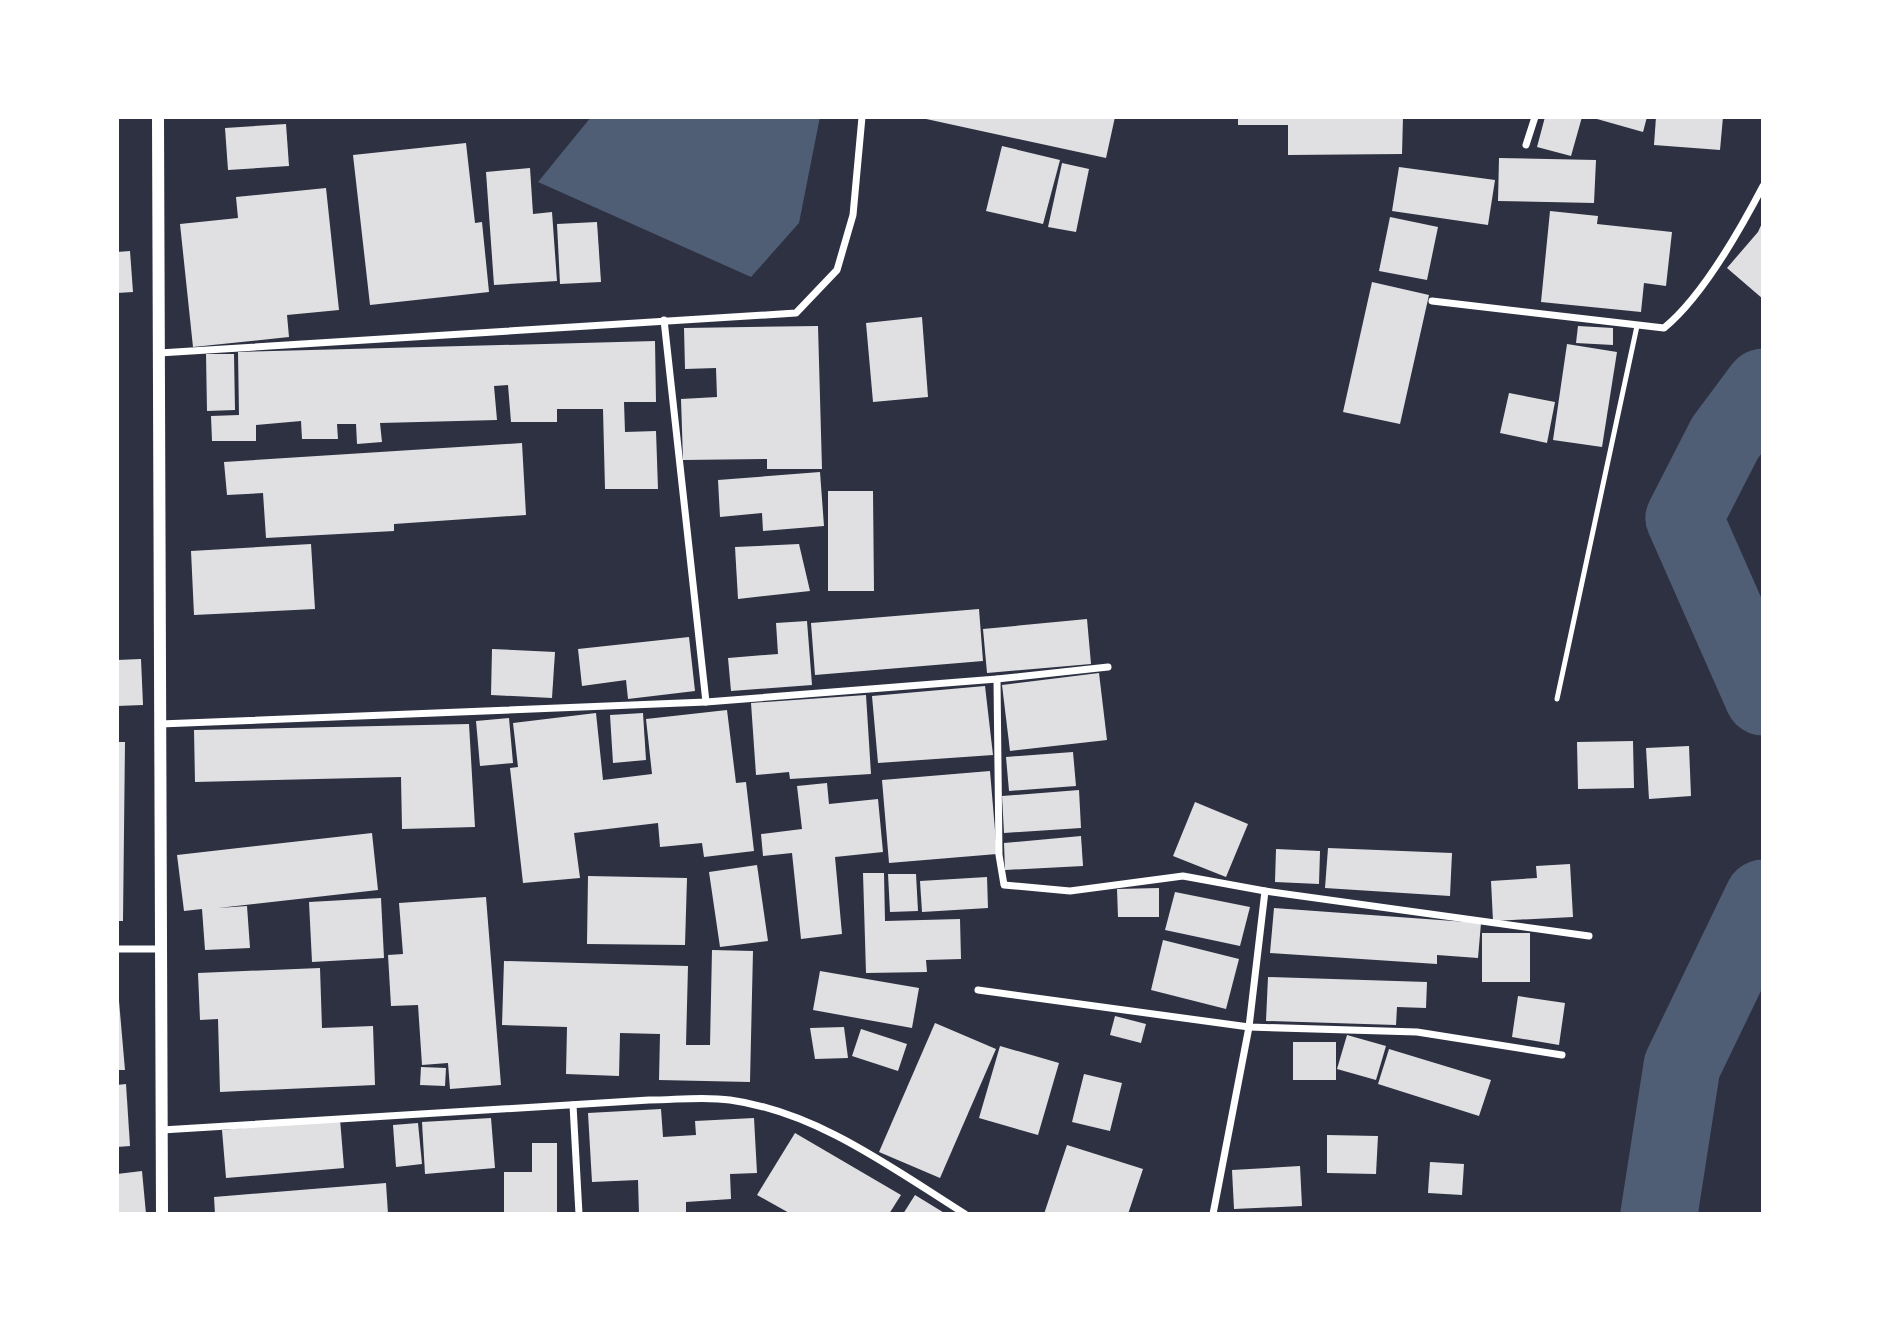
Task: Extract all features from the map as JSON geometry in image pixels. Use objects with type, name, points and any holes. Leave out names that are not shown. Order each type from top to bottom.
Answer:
[{"type":"street","points":[[158,117],[162,1214]]},
{"type":"street","points":[[159,353],[796,313],[836,270],[853,215],[862,117]]},
{"type":"street","points":[[1526,145],[1535,117]]},
{"type":"street","points":[[1432,301],[1664,328],[1682,313],[1748,214],[1763,186]]},
{"type":"street","points":[[664,320],[706,702]]},
{"type":"street","points":[[159,724],[706,702],[997,679],[1108,667]]},
{"type":"street","points":[[997,679],[999,855],[1004,885],[1070,891],[1183,876],[1265,891],[1589,936]]},
{"type":"street","points":[[1213,1214],[1249,1027],[1265,891]]},
{"type":"street","points":[[117,949],[161,949]]},
{"type":"street","points":[[978,990],[1249,1027],[1417,1032],[1562,1055]]},
{"type":"street","points":[[162,1130],[649,1100],[729,1100],[797,1117],[861,1148],[965,1214]]},
{"type":"street","points":[[573,1105],[579,1214]]},
{"type":"lane","points":[[1557,699],[1637,326]]},
{"type":"water","points":[[591,117],[820,117],[799,223],[751,277],[538,182]]},
{"type":"building","points":[[917,117],[1115,117],[1106,158]]},
{"type":"building","points":[[1238,117],[1403,117],[1402,154],[1288,155],[1288,125],[1238,125]]},
{"type":"building","points":[[1545,117],[1582,117],[1571,156],[1537,147]]},
{"type":"building","points":[[1590,117],[1647,117],[1643,132]]},
{"type":"building","points":[[1656,117],[1723,117],[1720,150],[1654,145]]},
{"type":"building","points":[[286,124],[289,166],[228,170],[225,128]]},
{"type":"building","points":[[466,143],[475,223],[482,222],[489,292],[370,305],[353,155]]},
{"type":"building","points":[[1002,146],[1060,160],[1043,224],[986,211]]},
{"type":"building","points":[[1499,158],[1596,160],[1594,203],[1498,201]]},
{"type":"building","points":[[1062,163],[1089,169],[1076,232],[1048,227]]},
{"type":"building","points":[[1399,167],[1495,180],[1488,225],[1392,211]]},
{"type":"building","points":[[530,168],[533,214],[552,212],[557,281],[494,285],[486,172]]},
{"type":"building","points":[[326,188],[339,310],[287,315],[289,337],[193,347],[180,224],[238,218],[236,197]]},
{"type":"building","points":[[1550,211],[1598,216],[1597,224],[1672,232],[1666,286],[1644,283],[1641,312],[1541,302]]},
{"type":"building","points":[[1390,217],[1438,227],[1427,280],[1379,271]]},
{"type":"building","points":[[1763,221],[1763,299],[1727,268],[1758,232]]},
{"type":"building","points":[[597,222],[601,282],[560,284],[557,224]]},
{"type":"building","points":[[130,251],[133,292],[117,293],[117,252]]},
{"type":"building","points":[[1372,282],[1429,295],[1400,424],[1343,412]]},
{"type":"building","points":[[922,317],[928,397],[873,402],[866,323]]},
{"type":"building","points":[[818,326],[822,469],[767,469],[767,459],[683,460],[681,399],[717,397],[716,368],[685,369],[684,328]]},
{"type":"building","points":[[1578,326],[1613,328],[1613,345],[1576,343]]},
{"type":"building","points":[[655,341],[656,402],[624,402],[625,432],[656,431],[658,489],[605,489],[603,409],[557,409],[557,422],[511,422],[508,385],[494,386],[497,420],[380,423],[382,442],[357,444],[356,424],[337,424],[338,439],[302,439],[301,421],[256,425],[256,441],[212,441],[211,416],[239,415],[238,352]]},
{"type":"building","points":[[1567,344],[1617,352],[1602,447],[1553,440]]},
{"type":"building","points":[[206,354],[234,354],[235,410],[207,411]]},
{"type":"building","points":[[1509,393],[1555,402],[1547,443],[1500,433]]},
{"type":"building","points":[[522,443],[526,515],[394,524],[394,531],[266,538],[263,493],[227,495],[224,462]]},
{"type":"building","points":[[820,472],[824,526],[763,531],[762,513],[720,517],[718,480]]},
{"type":"building","points":[[828,491],[873,491],[874,591],[828,591]]},
{"type":"building","points":[[311,544],[315,609],[194,615],[191,551]]},
{"type":"building","points":[[799,544],[810,591],[738,599],[735,547]]},
{"type":"building","points":[[979,609],[983,661],[815,675],[811,623]]},
{"type":"building","points":[[1087,619],[1091,664],[987,673],[983,629]]},
{"type":"building","points":[[807,621],[812,685],[731,691],[728,658],[778,654],[776,623]]},
{"type":"building","points":[[689,637],[695,691],[628,699],[626,680],[582,686],[578,649]]},
{"type":"building","points":[[492,649],[555,652],[552,698],[491,695]]},
{"type":"building","points":[[141,659],[143,705],[117,706],[117,660]]},
{"type":"building","points":[[1099,673],[1107,740],[1010,751],[1002,685]]},
{"type":"building","points":[[985,686],[993,755],[878,763],[872,696]]},
{"type":"building","points":[[866,695],[871,774],[790,779],[789,772],[756,775],[751,703]]},
{"type":"building","points":[[727,710],[736,783],[746,782],[754,851],[704,857],[702,843],[660,847],[658,823],[574,833],[580,878],[523,883],[510,768],[518,767],[513,723],[596,713],[603,780],[652,774],[646,719]]},
{"type":"building","points":[[643,713],[646,760],[613,763],[610,715]]},
{"type":"building","points":[[509,718],[513,763],[480,766],[476,721]]},
{"type":"building","points":[[469,724],[475,827],[402,829],[401,777],[195,782],[194,730]]},
{"type":"building","points":[[1633,741],[1634,788],[1578,789],[1577,742]]},
{"type":"building","points":[[117,742],[125,742],[123,921],[117,921]]},
{"type":"building","points":[[1689,746],[1691,796],[1649,799],[1646,748]]},
{"type":"building","points":[[1073,752],[1076,786],[1009,791],[1006,757]]},
{"type":"building","points":[[990,771],[997,854],[889,863],[882,780]]},
{"type":"building","points":[[827,783],[829,804],[878,799],[883,852],[835,857],[842,934],[801,939],[792,853],[763,856],[761,834],[802,829],[797,786]]},
{"type":"building","points":[[1079,790],[1081,828],[1004,833],[1002,796]]},
{"type":"building","points":[[1195,802],[1248,824],[1226,877],[1173,856]]},
{"type":"building","points":[[372,833],[378,890],[218,908],[247,906],[250,948],[205,950],[202,909],[184,911],[177,855]]},
{"type":"building","points":[[1081,836],[1083,866],[1005,870],[1004,843]]},
{"type":"building","points":[[1328,848],[1452,853],[1450,896],[1325,888]]},
{"type":"building","points":[[1276,849],[1320,851],[1319,884],[1275,882]]},
{"type":"building","points":[[1570,864],[1573,917],[1493,921],[1491,881],[1537,878],[1536,866]]},
{"type":"building","points":[[757,865],[768,941],[720,947],[709,872]]},
{"type":"building","points":[[863,873],[884,873],[885,921],[960,919],[961,959],[926,960],[927,972],[866,973]]},
{"type":"building","points":[[888,874],[916,874],[918,911],[890,912]]},
{"type":"building","points":[[588,876],[687,878],[685,945],[587,944]]},
{"type":"building","points":[[987,877],[988,908],[922,912],[920,881]]},
{"type":"building","points":[[1159,888],[1159,917],[1118,917],[1117,889]]},
{"type":"building","points":[[1175,892],[1250,907],[1240,946],[1165,930]]},
{"type":"building","points":[[486,897],[501,1085],[450,1089],[448,1063],[422,1065],[418,1005],[391,1006],[388,955],[403,954],[399,903]]},
{"type":"building","points":[[381,898],[384,958],[312,962],[309,902]]},
{"type":"building","points":[[1274,908],[1481,923],[1478,958],[1437,955],[1437,964],[1270,953]]},
{"type":"building","points":[[1482,933],[1530,933],[1530,982],[1482,982]]},
{"type":"building","points":[[1163,940],[1239,959],[1226,1009],[1151,990]]},
{"type":"building","points":[[712,950],[753,951],[750,1082],[659,1080],[660,1034],[620,1033],[619,1076],[566,1074],[567,1027],[502,1025],[504,961],[688,966],[686,1045],[710,1045]]},
{"type":"building","points":[[320,968],[322,1028],[373,1026],[375,1085],[220,1092],[218,1019],[200,1020],[198,973]]},
{"type":"building","points":[[820,971],[919,988],[912,1028],[813,1010]]},
{"type":"building","points":[[1268,977],[1427,982],[1426,1008],[1397,1007],[1396,1025],[1266,1021]]},
{"type":"building","points":[[1518,996],[1565,1003],[1559,1045],[1512,1037]]},
{"type":"building","points":[[119,1001],[125,1070],[117,1070]]},
{"type":"building","points":[[1115,1016],[1146,1024],[1141,1043],[1110,1035]]},
{"type":"building","points":[[935,1023],[996,1049],[940,1178],[879,1152]]},
{"type":"building","points":[[844,1027],[848,1058],[815,1059],[810,1028]]},
{"type":"building","points":[[861,1029],[907,1044],[898,1071],[852,1056]]},
{"type":"building","points":[[1347,1035],[1386,1046],[1376,1080],[1337,1069]]},
{"type":"building","points":[[1293,1042],[1336,1042],[1336,1080],[1293,1080]]},
{"type":"building","points":[[1000,1046],[1059,1063],[1038,1135],[979,1118]]},
{"type":"building","points":[[1389,1049],[1491,1080],[1479,1116],[1378,1084]]},
{"type":"building","points":[[421,1067],[446,1068],[445,1086],[420,1085]]},
{"type":"building","points":[[1084,1074],[1122,1083],[1110,1131],[1072,1122]]},
{"type":"building","points":[[126,1084],[130,1146],[117,1147],[117,1085]]},
{"type":"building","points":[[661,1109],[663,1137],[696,1135],[695,1121],[754,1118],[757,1173],[730,1174],[731,1199],[686,1202],[686,1214],[639,1214],[638,1180],[592,1182],[588,1113]]},
{"type":"building","points":[[491,1118],[495,1168],[425,1174],[422,1122]]},
{"type":"building","points":[[340,1119],[344,1168],[226,1178],[222,1130]]},
{"type":"building","points":[[418,1123],[422,1164],[396,1167],[393,1125]]},
{"type":"building","points":[[795,1133],[901,1195],[889,1214],[791,1214],[757,1195]]},
{"type":"building","points":[[1327,1135],[1378,1136],[1376,1174],[1327,1173]]},
{"type":"building","points":[[532,1143],[557,1143],[557,1214],[504,1214],[504,1172],[532,1172]]},
{"type":"building","points":[[1067,1145],[1143,1169],[1128,1214],[1044,1214]]},
{"type":"building","points":[[1430,1162],[1464,1164],[1462,1195],[1428,1193]]},
{"type":"building","points":[[1300,1166],[1302,1206],[1234,1209],[1232,1170]]},
{"type":"building","points":[[142,1171],[146,1214],[117,1214],[117,1174]]},
{"type":"building","points":[[386,1183],[388,1214],[215,1214],[214,1197]]},
{"type":"building","points":[[915,1195],[946,1214],[903,1214]]},
{"type":"waterway","points":[[1763,387],[1725,438],[1684,518],[1763,697]]},
{"type":"waterway","points":[[1659,1214],[1682,1066],[1763,898]]}]
